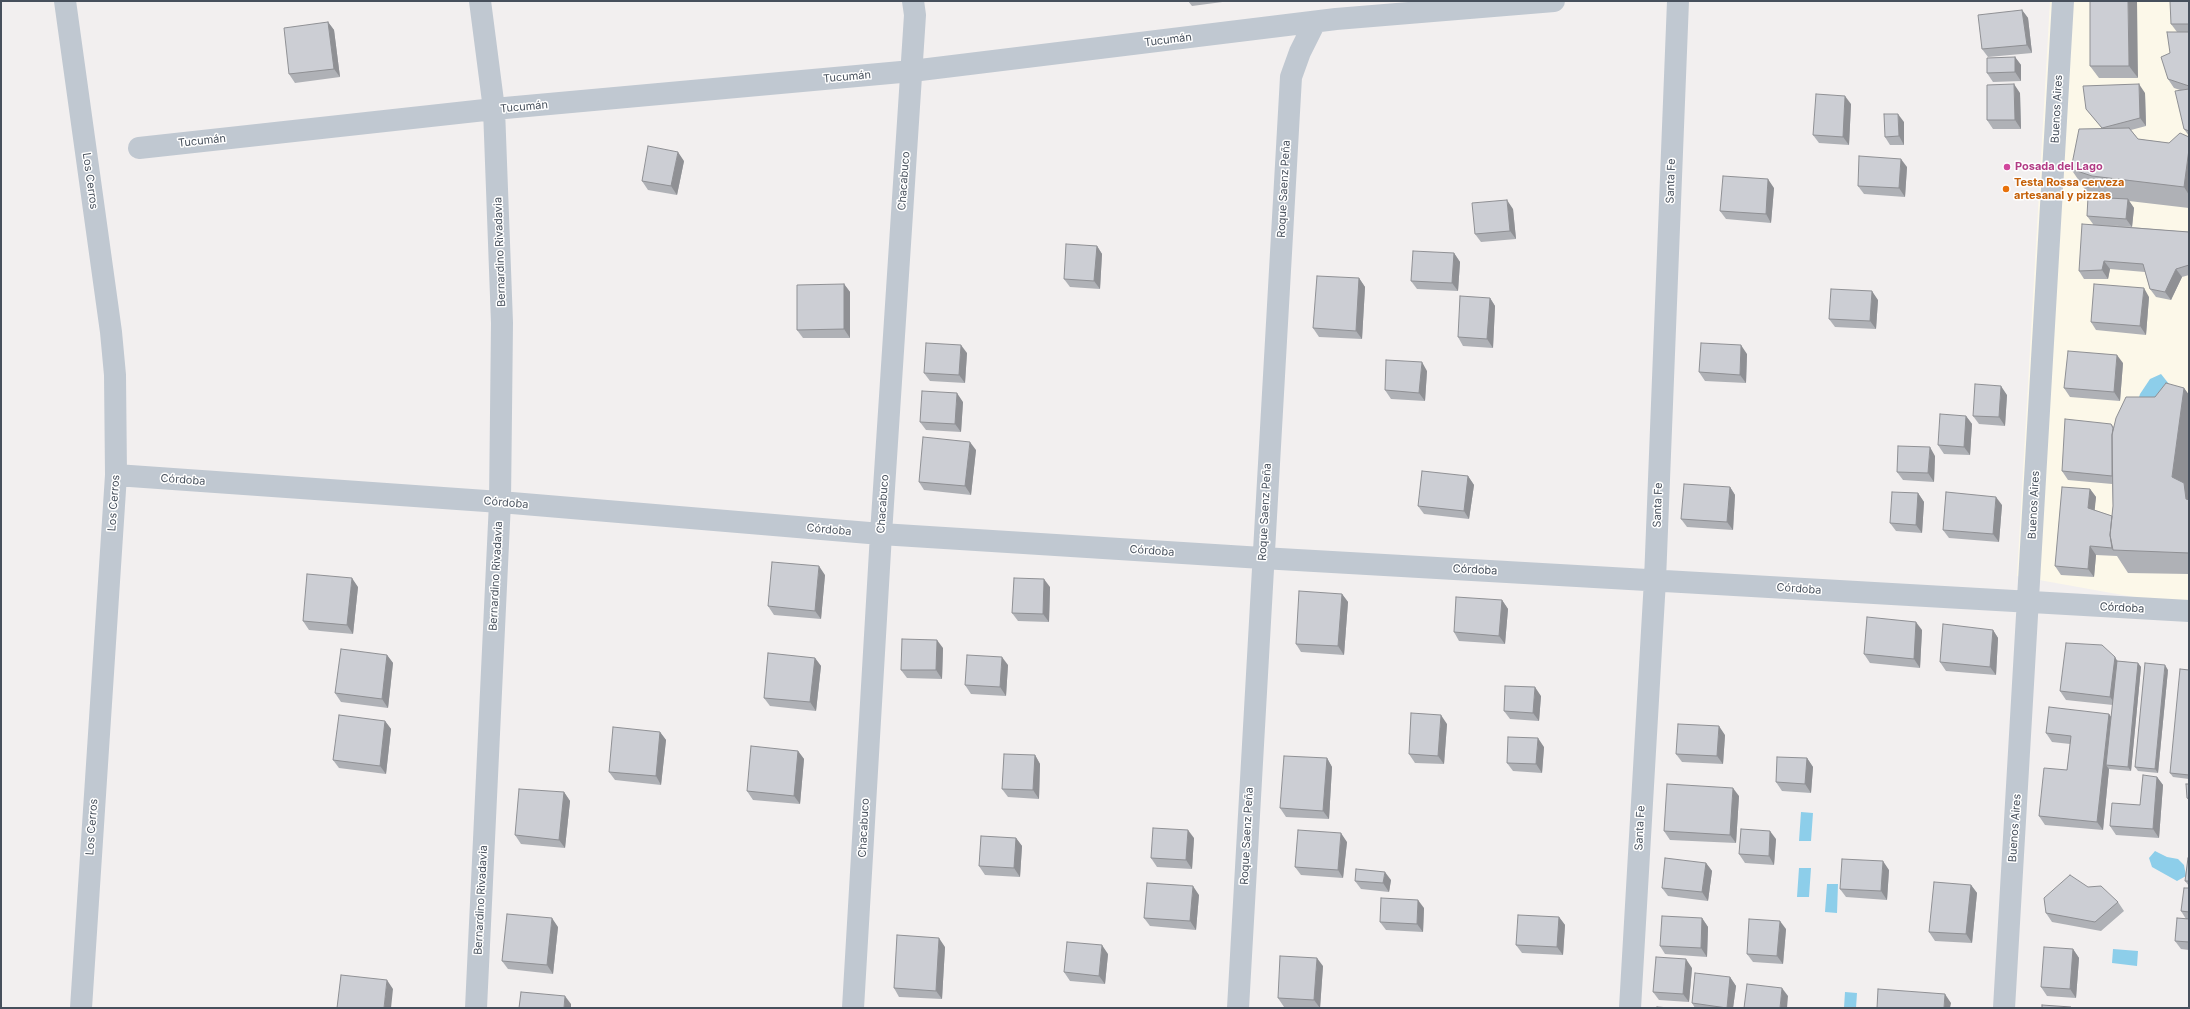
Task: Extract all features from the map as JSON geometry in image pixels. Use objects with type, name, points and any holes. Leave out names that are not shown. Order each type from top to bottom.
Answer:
[{"type":"street","name":"Los Cerros","points":[[65,1],[112,332],[115,375],[116,475],[81,1008]]},
{"type":"street","name":"Bernardino Rivadavia","points":[[476,1008],[500,502],[502,323],[494,109],[480,1]]},
{"type":"street","name":"Chacabuco","points":[[853,1008],[881,534],[912,70],[915,15],[913,1]]},
{"type":"street","name":"Tucumán","points":[[139,148],[494,109],[912,70],[1328,14],[1554,1]]},
{"type":"street","name":"Santa Fe","points":[[1630,1008],[1655,580],[1678,1]]},
{"type":"street","name":"Buenos Aires","points":[[2004,1008],[2029,603],[2063,1]]},
{"type":"street","name":"Roque Saenz Peña","points":[[1238,1008],[1262,558],[1291,77],[1300,52],[1328,14]]},
{"type":"street","name":"Córdoba","points":[[116,475],[500,502],[881,534],[1262,558],[2189,611]]},
{"type":"shaded area","points":[[2050,1],[2189,1],[2189,607],[2017,576]]},
{"type":"water","points":[[2161,374],[2169,384],[2165,394],[2137,404],[2140,394],[2150,379]]},
{"type":"water","points":[[1801,812],[1813,813],[1811,841],[1799,841]]},
{"type":"water","points":[[2155,851],[2167,857],[2178,859],[2184,865],[2186,876],[2177,881],[2152,867],[2149,858]]},
{"type":"water","points":[[1799,868],[1811,868],[1809,897],[1797,897]]},
{"type":"water","points":[[1827,884],[1838,884],[1837,913],[1825,912]]},
{"type":"water","points":[[2113,949],[2138,951],[2137,966],[2112,963]]},
{"type":"water","points":[[1845,992],[1857,993],[1856,1008],[1844,1008]]},
{"type":"building","points":[[2090,1],[2128,1],[2129,66],[2090,66]]},
{"type":"building","points":[[2170,1],[2189,1],[2189,24],[2171,24]]},
{"type":"building","points":[[2022,10],[2027,45],[1982,49],[1978,15]]},
{"type":"building","points":[[328,22],[334,69],[289,74],[284,28]]},
{"type":"building","points":[[2167,32],[2189,32],[2189,86],[2168,79],[2161,57],[2170,53]]},
{"type":"building","points":[[2015,57],[2015,72],[1987,73],[1987,58]]},
{"type":"building","points":[[2014,84],[2015,120],[1987,120],[1987,85]]},
{"type":"building","points":[[2139,84],[2140,118],[2102,128],[2086,109],[2083,86]]},
{"type":"building","points":[[2189,89],[2189,131],[2184,129],[2175,91]]},
{"type":"building","points":[[1816,94],[1845,96],[1843,137],[1813,135]]},
{"type":"building","points":[[1884,114],[1898,114],[1899,136],[1885,137]]},
{"type":"building","points":[[2129,128],[2138,139],[2169,143],[2180,133],[2189,137],[2184,187],[2092,176],[2071,169],[2079,129]]},
{"type":"building","points":[[648,146],[678,152],[671,186],[642,181]]},
{"type":"building","points":[[1859,156],[1901,159],[1899,188],[1858,186]]},
{"type":"building","points":[[1723,176],[1768,179],[1766,214],[1720,211]]},
{"type":"building","points":[[2088,197],[2128,199],[2126,219],[2087,216]]},
{"type":"building","points":[[1507,200],[1510,231],[1475,234],[1472,203]]},
{"type":"building","points":[[2082,224],[2189,232],[2189,265],[2176,269],[2165,292],[2150,289],[2143,264],[2104,261],[2102,270],[2079,271]]},
{"type":"building","points":[[1066,244],[1097,246],[1094,281],[1064,279]]},
{"type":"building","points":[[1413,251],[1454,253],[1452,283],[1411,281]]},
{"type":"building","points":[[1317,276],[1359,278],[1356,331],[1313,328]]},
{"type":"building","points":[[844,284],[844,329],[797,330],[797,285]]},
{"type":"building","points":[[2094,284],[2144,288],[2140,326],[2091,322]]},
{"type":"building","points":[[1831,289],[1872,291],[1870,321],[1829,319]]},
{"type":"building","points":[[1460,296],[1490,298],[1487,339],[1458,337]]},
{"type":"building","points":[[926,343],[961,345],[959,375],[924,373]]},
{"type":"building","points":[[1701,343],[1741,345],[1740,375],[1699,372]]},
{"type":"building","points":[[2068,351],[2117,355],[2114,392],[2064,388]]},
{"type":"building","points":[[1386,360],[1422,362],[1419,393],[1385,390]]},
{"type":"building","points":[[2166,383],[2184,388],[2172,477],[2184,483],[2186,499],[2189,500],[2189,553],[2113,550],[2110,535],[2113,506],[2112,435],[2116,418],[2126,397],[2155,397]]},
{"type":"building","points":[[1975,384],[2001,386],[1999,417],[1973,416]]},
{"type":"building","points":[[922,391],[957,393],[955,424],[920,422]]},
{"type":"building","points":[[1940,414],[1966,416],[1964,447],[1938,445]]},
{"type":"building","points":[[2065,419],[2111,424],[2113,428],[2112,476],[2062,471]]},
{"type":"building","points":[[923,437],[970,442],[965,486],[919,482]]},
{"type":"building","points":[[1898,446],[1930,447],[1928,473],[1897,472]]},
{"type":"building","points":[[1422,471],[1468,476],[1464,511],[1418,506]]},
{"type":"building","points":[[1684,484],[1730,487],[1727,522],[1681,519]]},
{"type":"building","points":[[2062,487],[2090,489],[2088,508],[2112,516],[2110,535],[2112,548],[2090,546],[2088,569],[2055,566]]},
{"type":"building","points":[[1892,492],[1918,493],[1916,525],[1890,523]]},
{"type":"building","points":[[1946,492],[1996,497],[1993,534],[1943,530]]},
{"type":"building","points":[[772,562],[819,566],[815,611],[768,606]]},
{"type":"building","points":[[307,574],[352,578],[347,625],[303,621]]},
{"type":"building","points":[[1014,578],[1044,579],[1043,614],[1012,613]]},
{"type":"building","points":[[1299,591],[1342,594],[1338,646],[1296,644]]},
{"type":"building","points":[[1456,597],[1502,600],[1499,636],[1454,632]]},
{"type":"building","points":[[1867,617],[1916,622],[1914,659],[1864,654]]},
{"type":"building","points":[[1943,624],[1993,630],[1990,667],[1940,662]]},
{"type":"building","points":[[902,639],[937,640],[936,670],[901,670]]},
{"type":"building","points":[[2066,643],[2102,645],[2115,657],[2110,697],[2060,691]]},
{"type":"building","points":[[341,649],[387,655],[382,699],[335,693]]},
{"type":"building","points":[[768,653],[815,658],[810,702],[764,698]]},
{"type":"building","points":[[967,655],[1002,657],[1000,687],[965,685]]},
{"type":"building","points":[[2117,661],[2138,663],[2128,767],[2106,765]]},
{"type":"building","points":[[2145,663],[2165,665],[2155,769],[2135,767]]},
{"type":"building","points":[[2180,669],[2189,670],[2189,775],[2170,773]]},
{"type":"building","points":[[1505,686],[1535,687],[1533,713],[1504,711]]},
{"type":"building","points":[[2049,707],[2109,714],[2097,822],[2039,816],[2044,768],[2067,770],[2071,736],[2046,733]]},
{"type":"building","points":[[1411,713],[1441,715],[1438,756],[1409,754]]},
{"type":"building","points":[[339,715],[385,721],[380,766],[333,760]]},
{"type":"building","points":[[1678,724],[1719,726],[1717,756],[1676,754]]},
{"type":"building","points":[[613,727],[660,732],[656,776],[609,772]]},
{"type":"building","points":[[1508,737],[1538,738],[1536,764],[1507,763]]},
{"type":"building","points":[[751,746],[798,751],[794,796],[747,791]]},
{"type":"building","points":[[1004,754],[1035,755],[1033,790],[1002,789]]},
{"type":"building","points":[[1284,756],[1327,758],[1323,811],[1280,808]]},
{"type":"building","points":[[1777,757],[1807,758],[1805,784],[1776,782]]},
{"type":"building","points":[[2143,775],[2157,777],[2153,829],[2110,826],[2112,803],[2140,805]]},
{"type":"building","points":[[1667,784],[1733,788],[1730,835],[1664,831]]},
{"type":"building","points":[[2186,784],[2189,784],[2189,799],[2187,798]]},
{"type":"building","points":[[519,789],[564,792],[559,840],[515,835]]},
{"type":"building","points":[[1153,828],[1188,830],[1186,860],[1151,858]]},
{"type":"building","points":[[1741,829],[1770,831],[1769,856],[1739,854]]},
{"type":"building","points":[[1298,830],[1341,833],[1338,870],[1295,867]]},
{"type":"building","points":[[981,836],[1016,838],[1014,868],[979,866]]},
{"type":"building","points":[[1665,858],[1706,863],[1702,892],[1662,888]]},
{"type":"building","points":[[2188,858],[2189,881],[2185,881]]},
{"type":"building","points":[[1842,859],[1883,861],[1881,891],[1840,889]]},
{"type":"building","points":[[1356,869],[1385,872],[1383,883],[1355,881]]},
{"type":"building","points":[[2070,875],[2088,887],[2101,886],[2118,902],[2095,922],[2046,913],[2044,898]]},
{"type":"building","points":[[1934,882],[1971,885],[1966,934],[1929,932]]},
{"type":"building","points":[[1147,883],[1193,886],[1190,921],[1144,918]]},
{"type":"building","points":[[2184,888],[2189,888],[2189,912],[2181,911]]},
{"type":"building","points":[[1381,898],[1418,900],[1417,924],[1380,922]]},
{"type":"building","points":[[507,914],[552,918],[547,965],[502,961]]},
{"type":"building","points":[[1518,915],[1559,917],[1557,947],[1516,945]]},
{"type":"building","points":[[1662,916],[1702,918],[1701,948],[1660,946]]},
{"type":"building","points":[[2177,918],[2189,919],[2189,942],[2175,941]]},
{"type":"building","points":[[1749,919],[1780,921],[1777,956],[1747,954]]},
{"type":"building","points":[[897,935],[939,938],[936,991],[894,988]]},
{"type":"building","points":[[1067,942],[1102,945],[1099,976],[1064,972]]},
{"type":"building","points":[[2044,947],[2073,949],[2070,989],[2041,987]]},
{"type":"building","points":[[1280,956],[1317,958],[1314,1000],[1278,998]]},
{"type":"building","points":[[1656,957],[1686,959],[1683,994],[1653,992]]},
{"type":"building","points":[[1695,973],[1730,977],[1727,1008],[1692,1003]]},
{"type":"building","points":[[341,975],[387,980],[384,1008],[337,1008]]},
{"type":"building","points":[[1747,984],[1782,988],[1780,1008],[1744,1008]]},
{"type":"building","points":[[1878,989],[1945,994],[1944,1008],[1877,1008]]},
{"type":"building","points":[[521,992],[565,996],[564,1008],[519,1008]]},
{"type":"building","points":[[2042,1005],[2071,1007],[2071,1008],[2042,1008]]},
{"type":"place","name":"Posada del Lago","points":[[2007,167]]},
{"type":"place","name":"Testa Rossa cerveza artesanal y pizzas","points":[[2006,189]]}]
